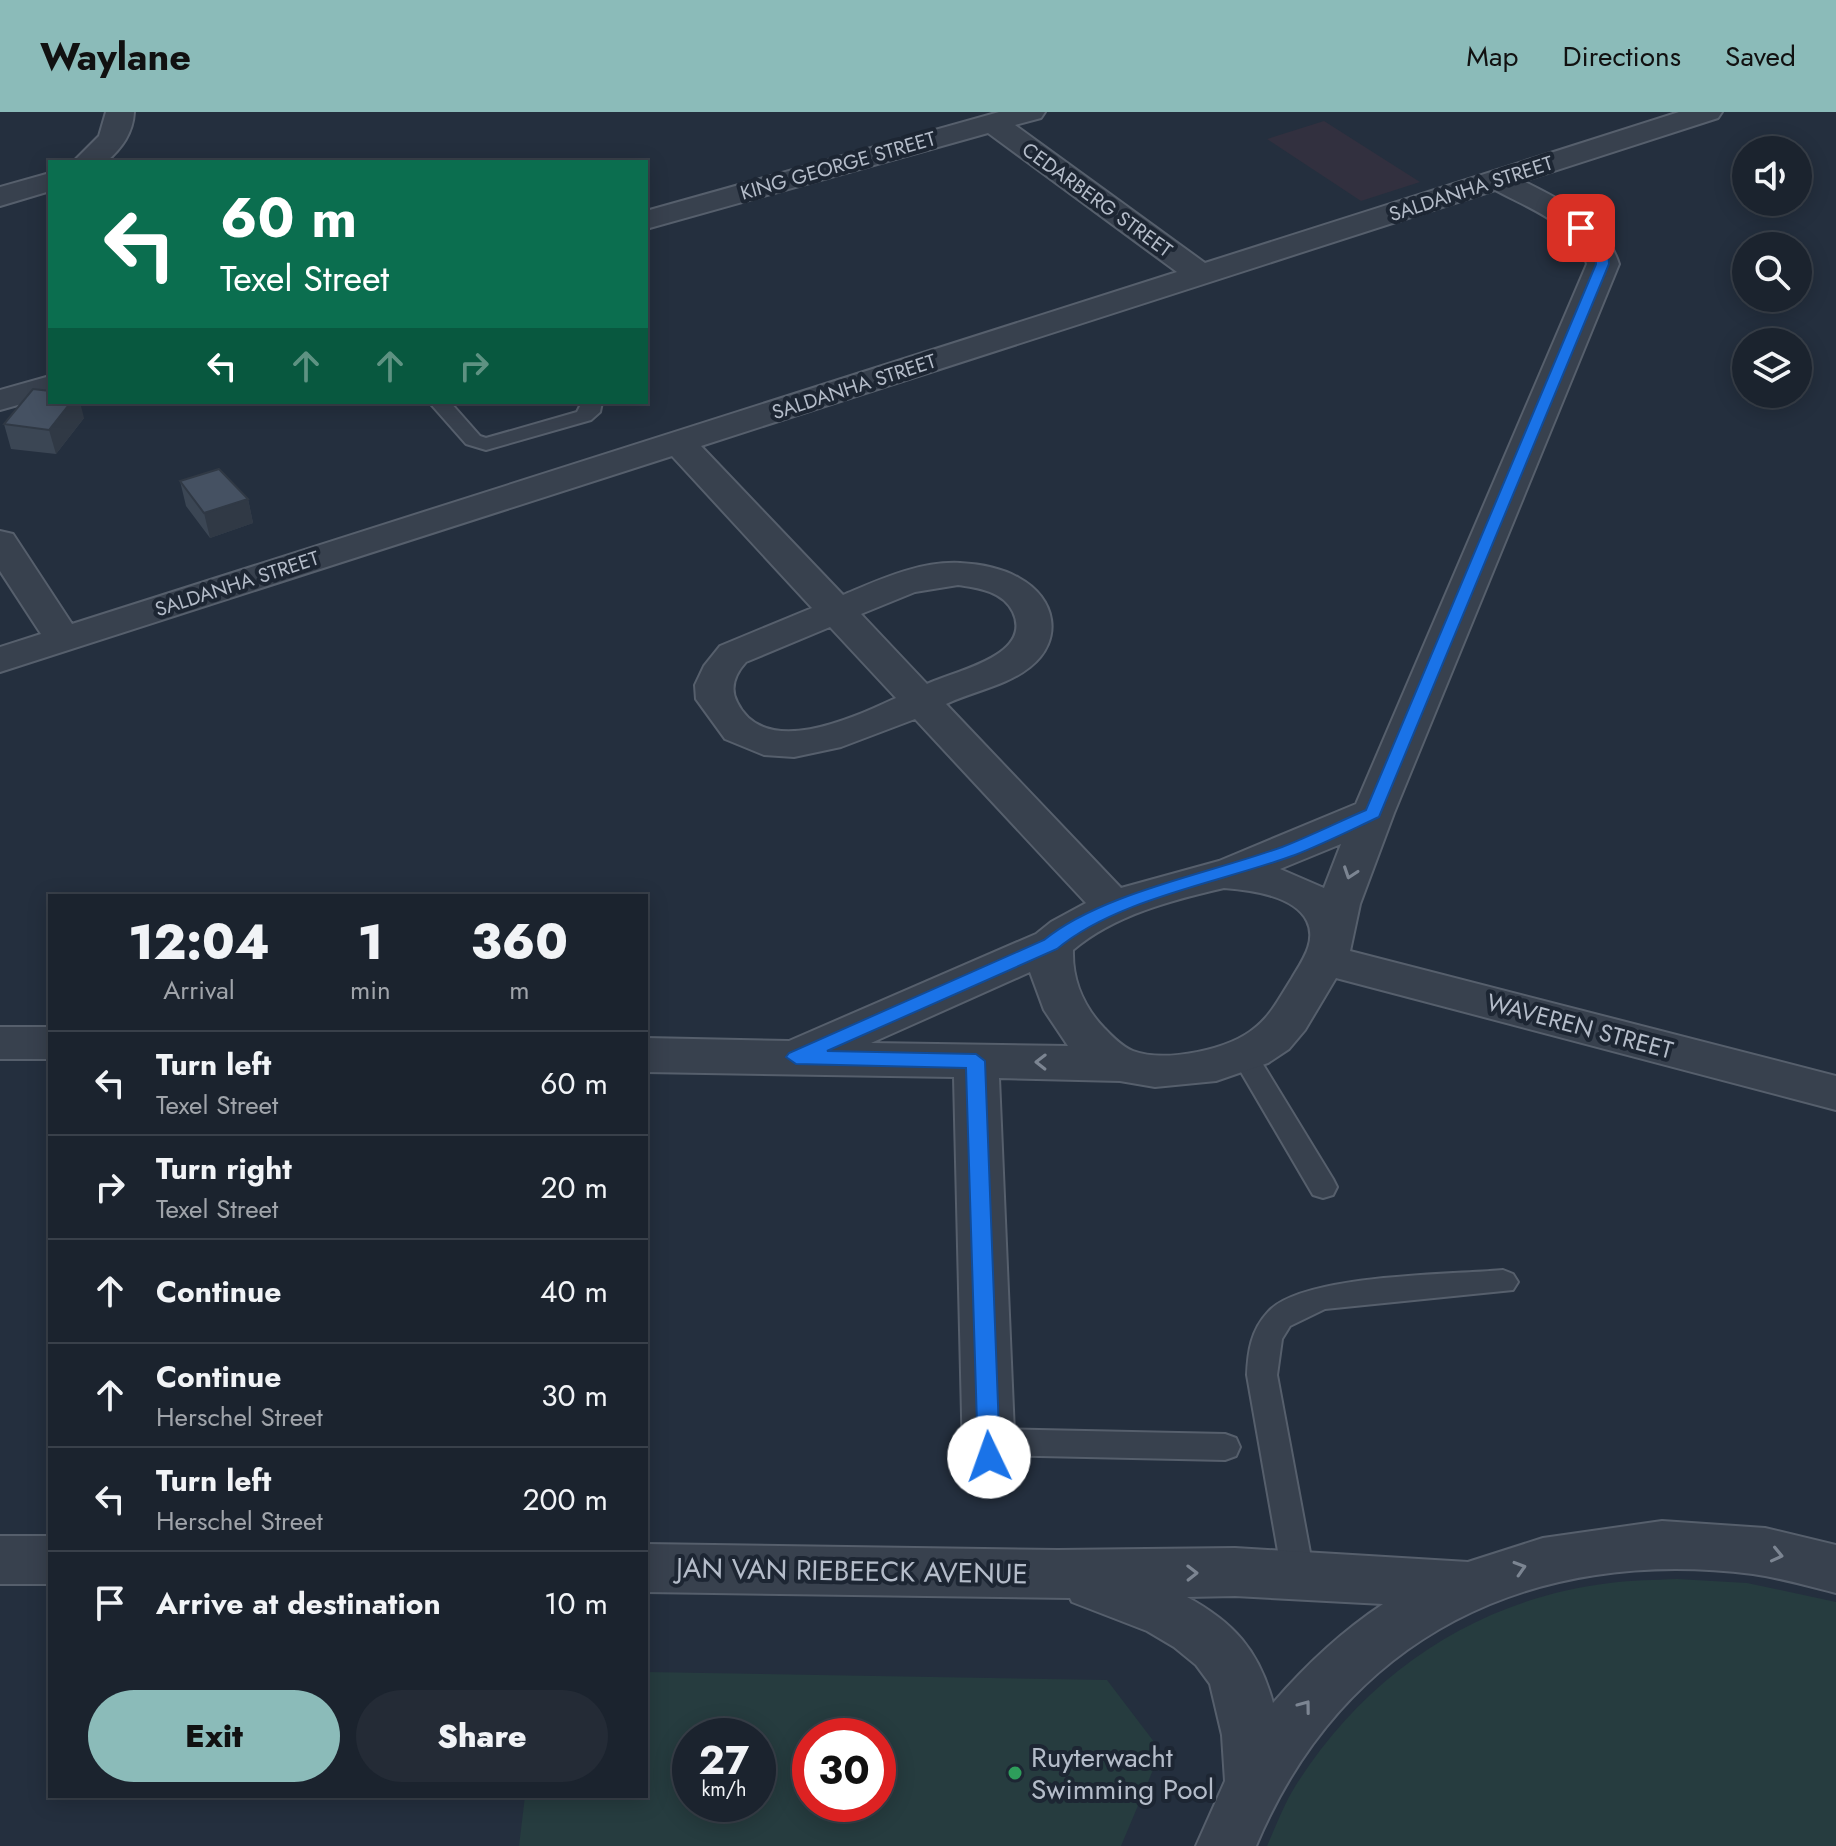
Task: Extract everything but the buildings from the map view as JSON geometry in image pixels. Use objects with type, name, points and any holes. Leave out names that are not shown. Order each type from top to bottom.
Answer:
[{"type":"street","points":[[91,160],[115,136],[120,112]]},
{"type":"street","name":"KING GEORGE STREET","points":[[648,219],[1031,112]]},
{"type":"street","name":"SALDANHA STREET","points":[[0,660],[1708,112]]},
{"type":"street","name":"CEDARBERG STREET","points":[[993,123],[1202,276]]},
{"type":"street","points":[[648,1055],[1119,1064],[1189,1070],[1244,1055],[1266,1043],[1284,1025],[1328,948],[1339,904],[1373,813],[1603,264],[1602,251],[1581,228],[1498,180]]},
{"type":"street","points":[[0,197],[48,183]]},
{"type":"street","points":[[0,400],[48,387]]},
{"type":"street","points":[[679,443],[834,612],[1115,908]]},
{"type":"street","points":[[0,542],[63,640]]},
{"type":"street","points":[[950,574],[994,580],[1009,587],[1029,604],[1036,621],[1035,631],[1022,655],[919,702],[875,723],[817,741],[782,743],[754,738],[727,718],[715,696],[718,669],[733,654],[753,643],[902,584],[950,574]]},
{"type":"street","points":[[796,1057],[1051,945],[1069,929],[1115,908],[1158,891],[1224,874],[1303,845],[1373,813]]},
{"type":"street","points":[[1224,874],[1268,879],[1298,891],[1319,909],[1328,948]]},
{"type":"street","points":[[1051,945],[1053,977],[1072,1021],[1098,1050],[1119,1064]]},
{"type":"street","name":"WAVEREN STREET","points":[[1328,948],[1836,1093]]},
{"type":"street","points":[[0,1043],[48,1043]]},
{"type":"street","points":[[976,1061],[988,1450]]},
{"type":"street","points":[[1226,1846],[1254,1780],[1310,1698],[1381,1633],[1465,1585],[1558,1556],[1659,1545],[1764,1552],[1836,1569]]},
{"type":"street","points":[[0,1560],[48,1560]]},
{"type":"street","name":"JAN VAN RIEBEECK AVENUE","points":[[648,1568],[1298,1574],[1465,1585]]},
{"type":"street","name":"JAN VAN RIEBEECK AVENUE","points":[[1058,1574],[1169,1614],[1192,1626],[1225,1656],[1247,1701],[1253,1740],[1254,1780]]},
{"type":"lane","points":[[441,404],[473,440],[486,444],[584,416],[590,412],[592,404]]},
{"type":"lane","points":[[1244,1055],[1323,1187]]},
{"type":"lane","points":[[1298,1574],[1262,1375],[1263,1353],[1280,1318],[1324,1297],[1503,1282]]},
{"type":"lane","points":[[988,1450],[1225,1447]]},
{"type":"shaded area","points":[[1324,121],[1420,182],[1361,201],[1267,139]]},
{"type":"green space","points":[[1677,1579],[1747,1583],[1836,1602],[1836,1846],[1267,1846],[1292,1792],[1324,1745],[1356,1708],[1391,1676],[1430,1648],[1471,1624],[1561,1592],[1618,1582]]},
{"type":"green space","name":"Ruyterwacht Swimming Pool","points":[[648,1672],[1107,1680],[1161,1751],[1121,1846],[519,1846],[525,1798],[648,1798]]},
{"type":"place","name":"Ruyterwacht Swimming Pool","points":[[1015,1773]]},
{"type":"route","points":[[989,1457],[976,1061],[796,1057],[1051,945],[1069,929],[1115,908],[1158,891],[1224,874],[1290,850],[1373,813],[1603,264],[1602,251],[1581,228]]}]
